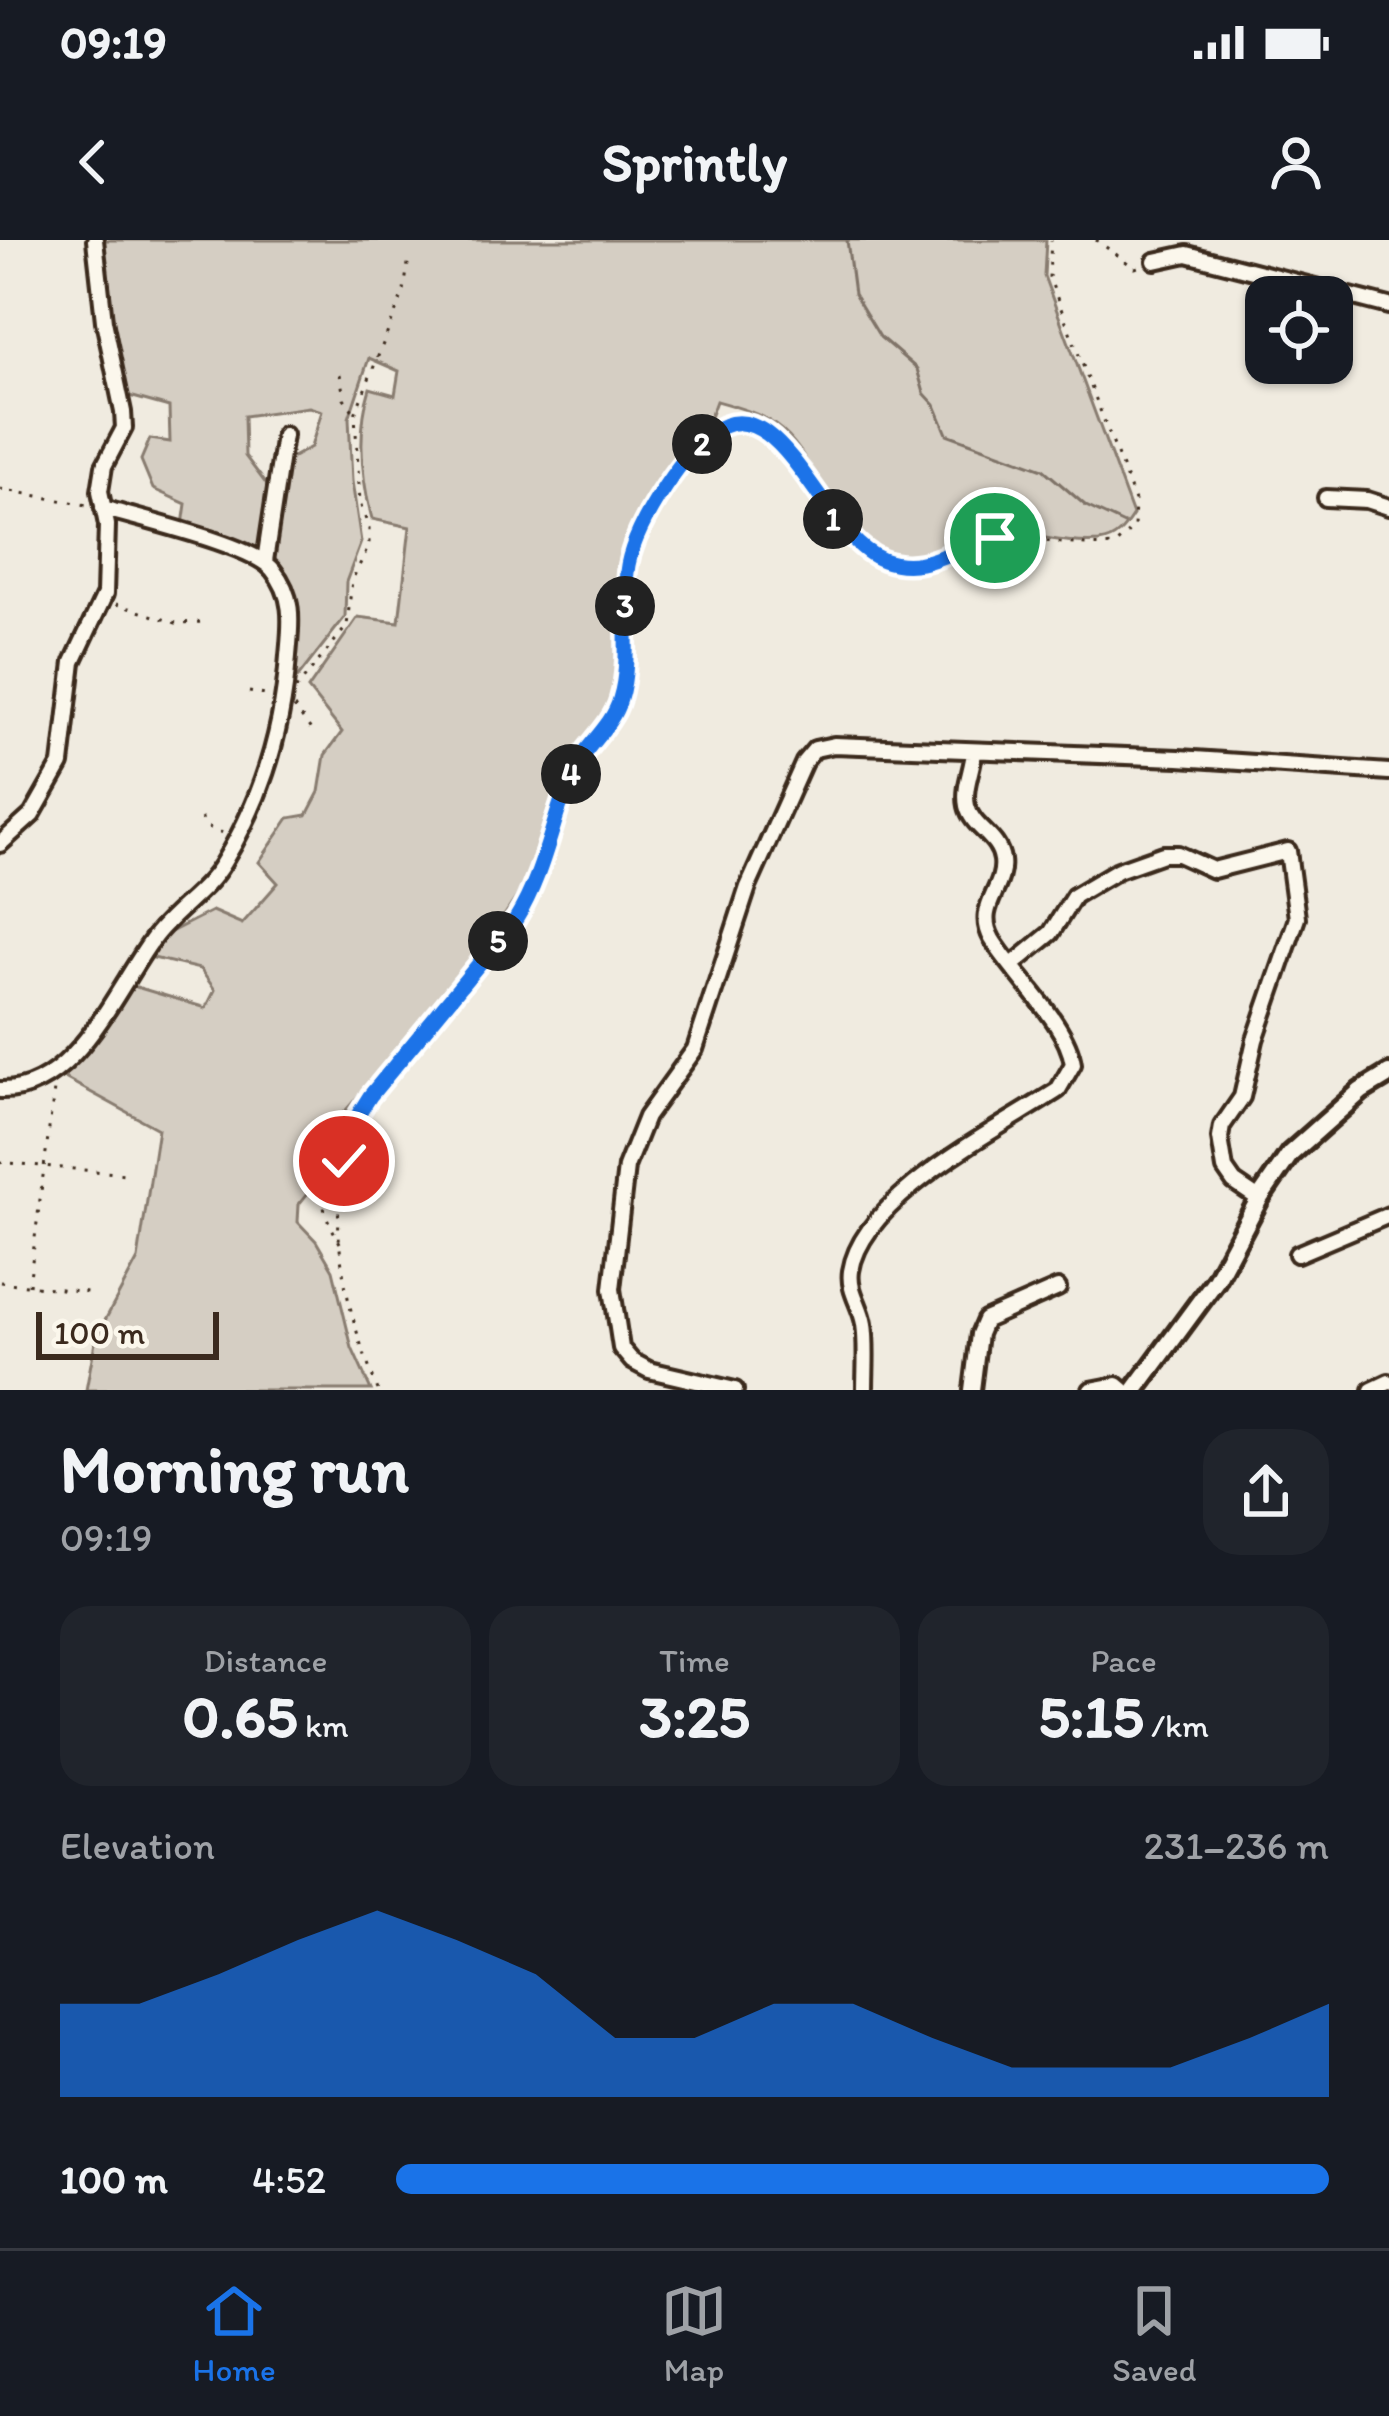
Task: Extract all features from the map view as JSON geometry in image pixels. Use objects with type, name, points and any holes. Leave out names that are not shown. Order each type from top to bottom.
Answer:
[{"type":"main road","points":[[1135,1390],[1216,1280],[1259,1199],[1290,1154],[1324,1121],[1389,1074]]},
{"type":"street","points":[[0,844],[32,815],[61,764],[73,662],[103,600],[107,576],[107,524],[100,491],[104,466],[119,443],[123,412],[104,321],[95,240]]},
{"type":"street","points":[[1155,261],[1187,254],[1389,306]]},
{"type":"street","points":[[265,561],[284,435]]},
{"type":"street","points":[[1326,498],[1366,500],[1389,507]]},
{"type":"street","points":[[0,1090],[31,1086],[58,1069],[116,1001],[156,934],[222,866],[267,775],[286,696],[292,603],[265,561],[103,508]]},
{"type":"street","points":[[735,1390],[649,1370],[621,1348],[612,1289],[626,1166],[646,1117],[695,1049],[748,886],[814,749],[834,745],[1389,772]]},
{"type":"street","points":[[865,1390],[864,1321],[850,1273],[876,1220],[902,1192],[1058,1090],[1073,1064],[1066,1041],[992,939],[986,922],[987,904],[1002,862],[998,845],[967,805],[974,751]]},
{"type":"street","points":[[1012,965],[1051,933],[1074,896],[1118,870],[1163,854],[1178,854],[1213,870],[1288,851],[1297,918],[1255,1040],[1241,1097],[1222,1126],[1220,1138],[1225,1169],[1234,1182],[1259,1199]]},
{"type":"street","points":[[1297,1254],[1389,1215]]},
{"type":"street","points":[[972,1390],[985,1320],[1058,1288]]},
{"type":"street","points":[[1372,1390],[1389,1382]]},
{"type":"street","points":[[1090,1390],[1118,1385],[1123,1390]]},
{"type":"path","points":[[378,1390],[352,1320],[340,1244],[344,1161],[355,1120],[533,892],[572,770],[620,700],[627,568],[642,524],[676,473],[710,434],[734,424],[771,434],[848,538],[884,561],[926,564],[995,538],[1099,546],[1115,545],[1129,535],[1137,519],[1135,500],[1049,277],[1051,240]]},
{"type":"path","points":[[1096,240],[1135,268],[1155,261]]},
{"type":"path","points":[[249,692],[286,696],[303,684],[347,626],[352,580],[369,546],[360,503],[355,414],[404,291],[409,257]]},
{"type":"path","points":[[340,374],[344,398],[355,414]]},
{"type":"path","points":[[0,490],[103,508]]},
{"type":"path","points":[[103,600],[176,623],[204,622]]},
{"type":"path","points":[[286,696],[315,735]]},
{"type":"path","points":[[201,818],[207,827],[235,839]]},
{"type":"path","points":[[29,1285],[54,1090]]},
{"type":"path","points":[[340,1244],[321,1198],[344,1161]]},
{"type":"path","points":[[0,1162],[126,1174]]},
{"type":"path","points":[[0,1282],[87,1292]]},
{"type":"shaded area","points":[[100,240],[1046,240],[1044,276],[1133,515],[1119,533],[1099,542],[989,532],[974,534],[926,557],[896,558],[860,540],[845,525],[803,455],[775,425],[716,401],[706,428],[637,518],[619,569],[616,688],[604,717],[567,771],[534,871],[467,971],[340,1117],[336,1158],[299,1204],[298,1222],[333,1270],[352,1348],[371,1390],[86,1390],[96,1337],[138,1259],[158,1129],[63,1077],[133,986],[206,1008],[215,990],[200,969],[149,957],[161,937],[212,911],[242,924],[278,883],[259,862],[289,818],[307,815],[319,792],[325,755],[342,732],[308,689],[358,617],[399,622],[410,527],[372,519],[362,453],[363,420],[370,388],[395,395],[399,371],[369,358],[349,418],[361,542],[346,582],[345,617],[291,686],[298,603],[272,557],[286,461],[311,447],[322,411],[309,407],[244,416],[245,456],[270,489],[261,553],[183,525],[186,504],[153,489],[141,460],[150,439],[170,442],[169,407],[126,395]]},
{"type":"waterway","points":[[847,240],[854,294],[880,337],[917,369],[924,393],[935,405],[947,434],[1043,469],[1086,506],[1124,524]]},
{"type":"route","points":[[344,1161],[355,1120],[370,1096],[533,892],[572,770],[620,700],[627,568],[642,524],[676,473],[710,434],[746,424],[771,434],[848,538],[884,561],[926,564],[995,538]]}]
